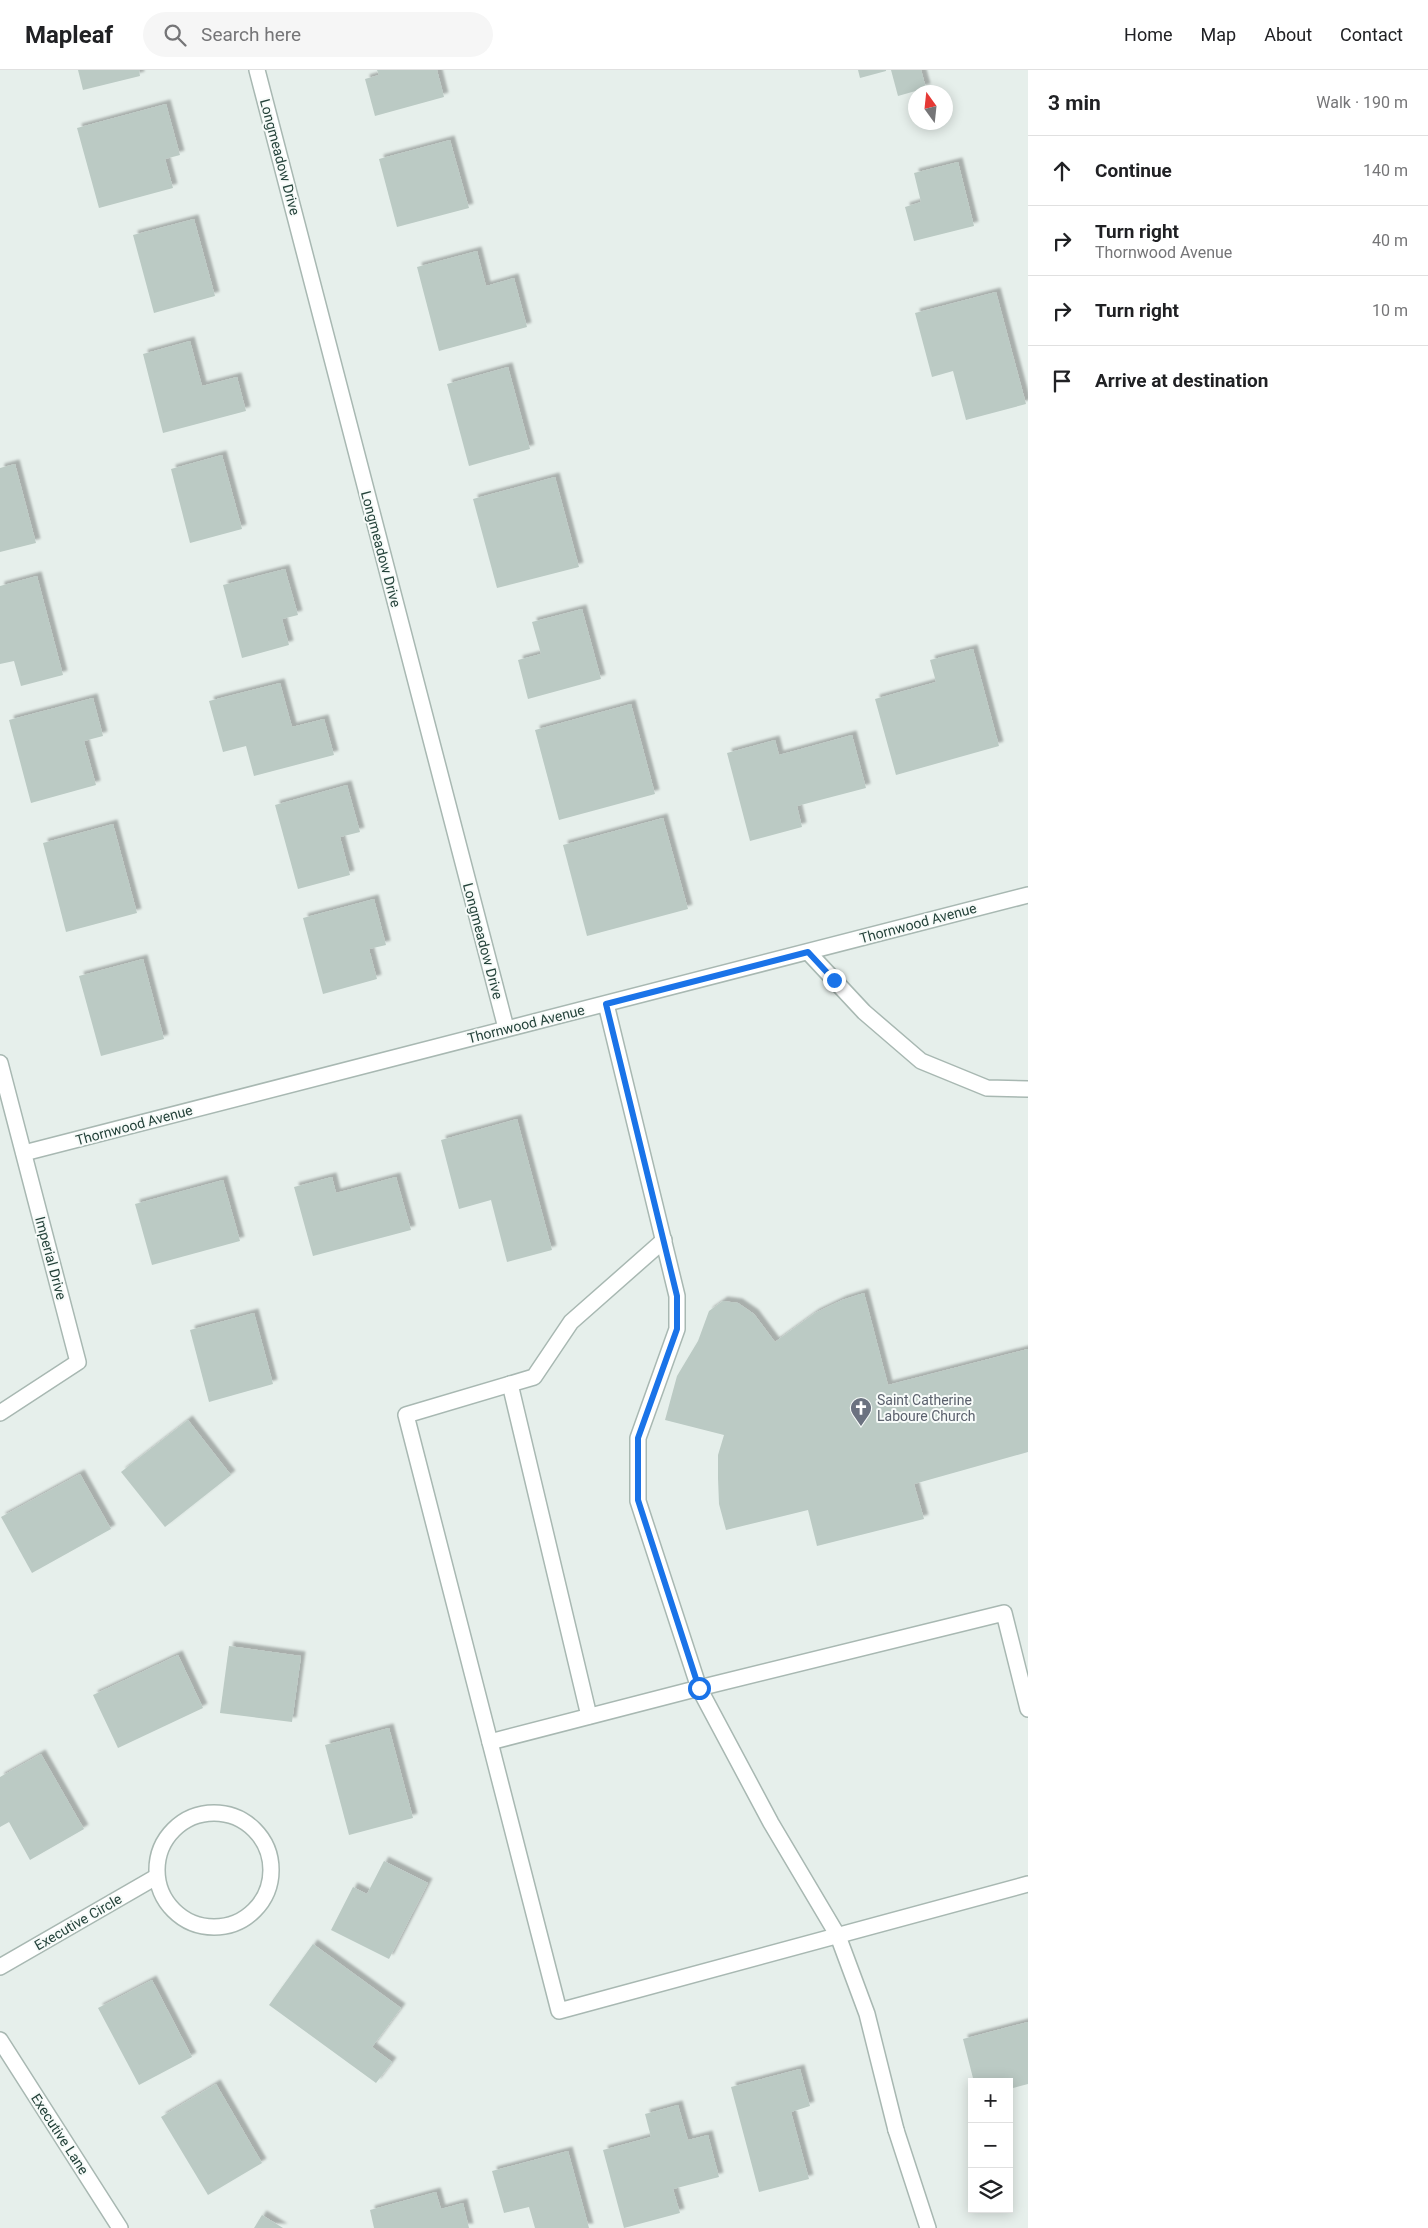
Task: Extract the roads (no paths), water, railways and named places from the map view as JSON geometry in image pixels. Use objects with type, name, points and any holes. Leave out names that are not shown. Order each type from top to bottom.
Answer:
[{"type":"street","name":"Longmeadow Drive","points":[[257,70],[506,1028]]},
{"type":"street","name":"Thornwood Avenue","points":[[24,1153],[1028,895]]},
{"type":"street","points":[[808,952],[864,1012],[920,1061],[986,1088],[1028,1089]]},
{"type":"street","points":[[606,1004],[677,1296],[677,1329],[638,1438],[638,1500],[699,1688],[771,1823],[838,1936],[867,2014],[896,2130],[928,2228]]},
{"type":"street","name":"Imperial Drive","points":[[0,1063],[78,1362],[0,1413]]},
{"type":"street","points":[[664,1240],[571,1322],[534,1377],[406,1415],[559,2012],[1028,1884]]},
{"type":"street","points":[[510,1384],[589,1716]]},
{"type":"street","points":[[490,1742],[699,1688],[1004,1613],[1028,1709]]},
{"type":"street","points":[[209,1813],[228,1814],[245,1822],[259,1834],[268,1850],[271,1868],[269,1885],[262,1902],[250,1915],[235,1924],[218,1928],[200,1926],[184,1920],[170,1909],[161,1894],[156,1877],[157,1859],[164,1842],[176,1827],[191,1818],[209,1813]]},
{"type":"street","name":"Executive Circle","points":[[0,1967],[156,1877]]},
{"type":"street","name":"Executive Lane","points":[[0,2040],[120,2228]]},
{"type":"place","name":"Saint Catherine Laboure Church","points":[[861,1427]]}]
